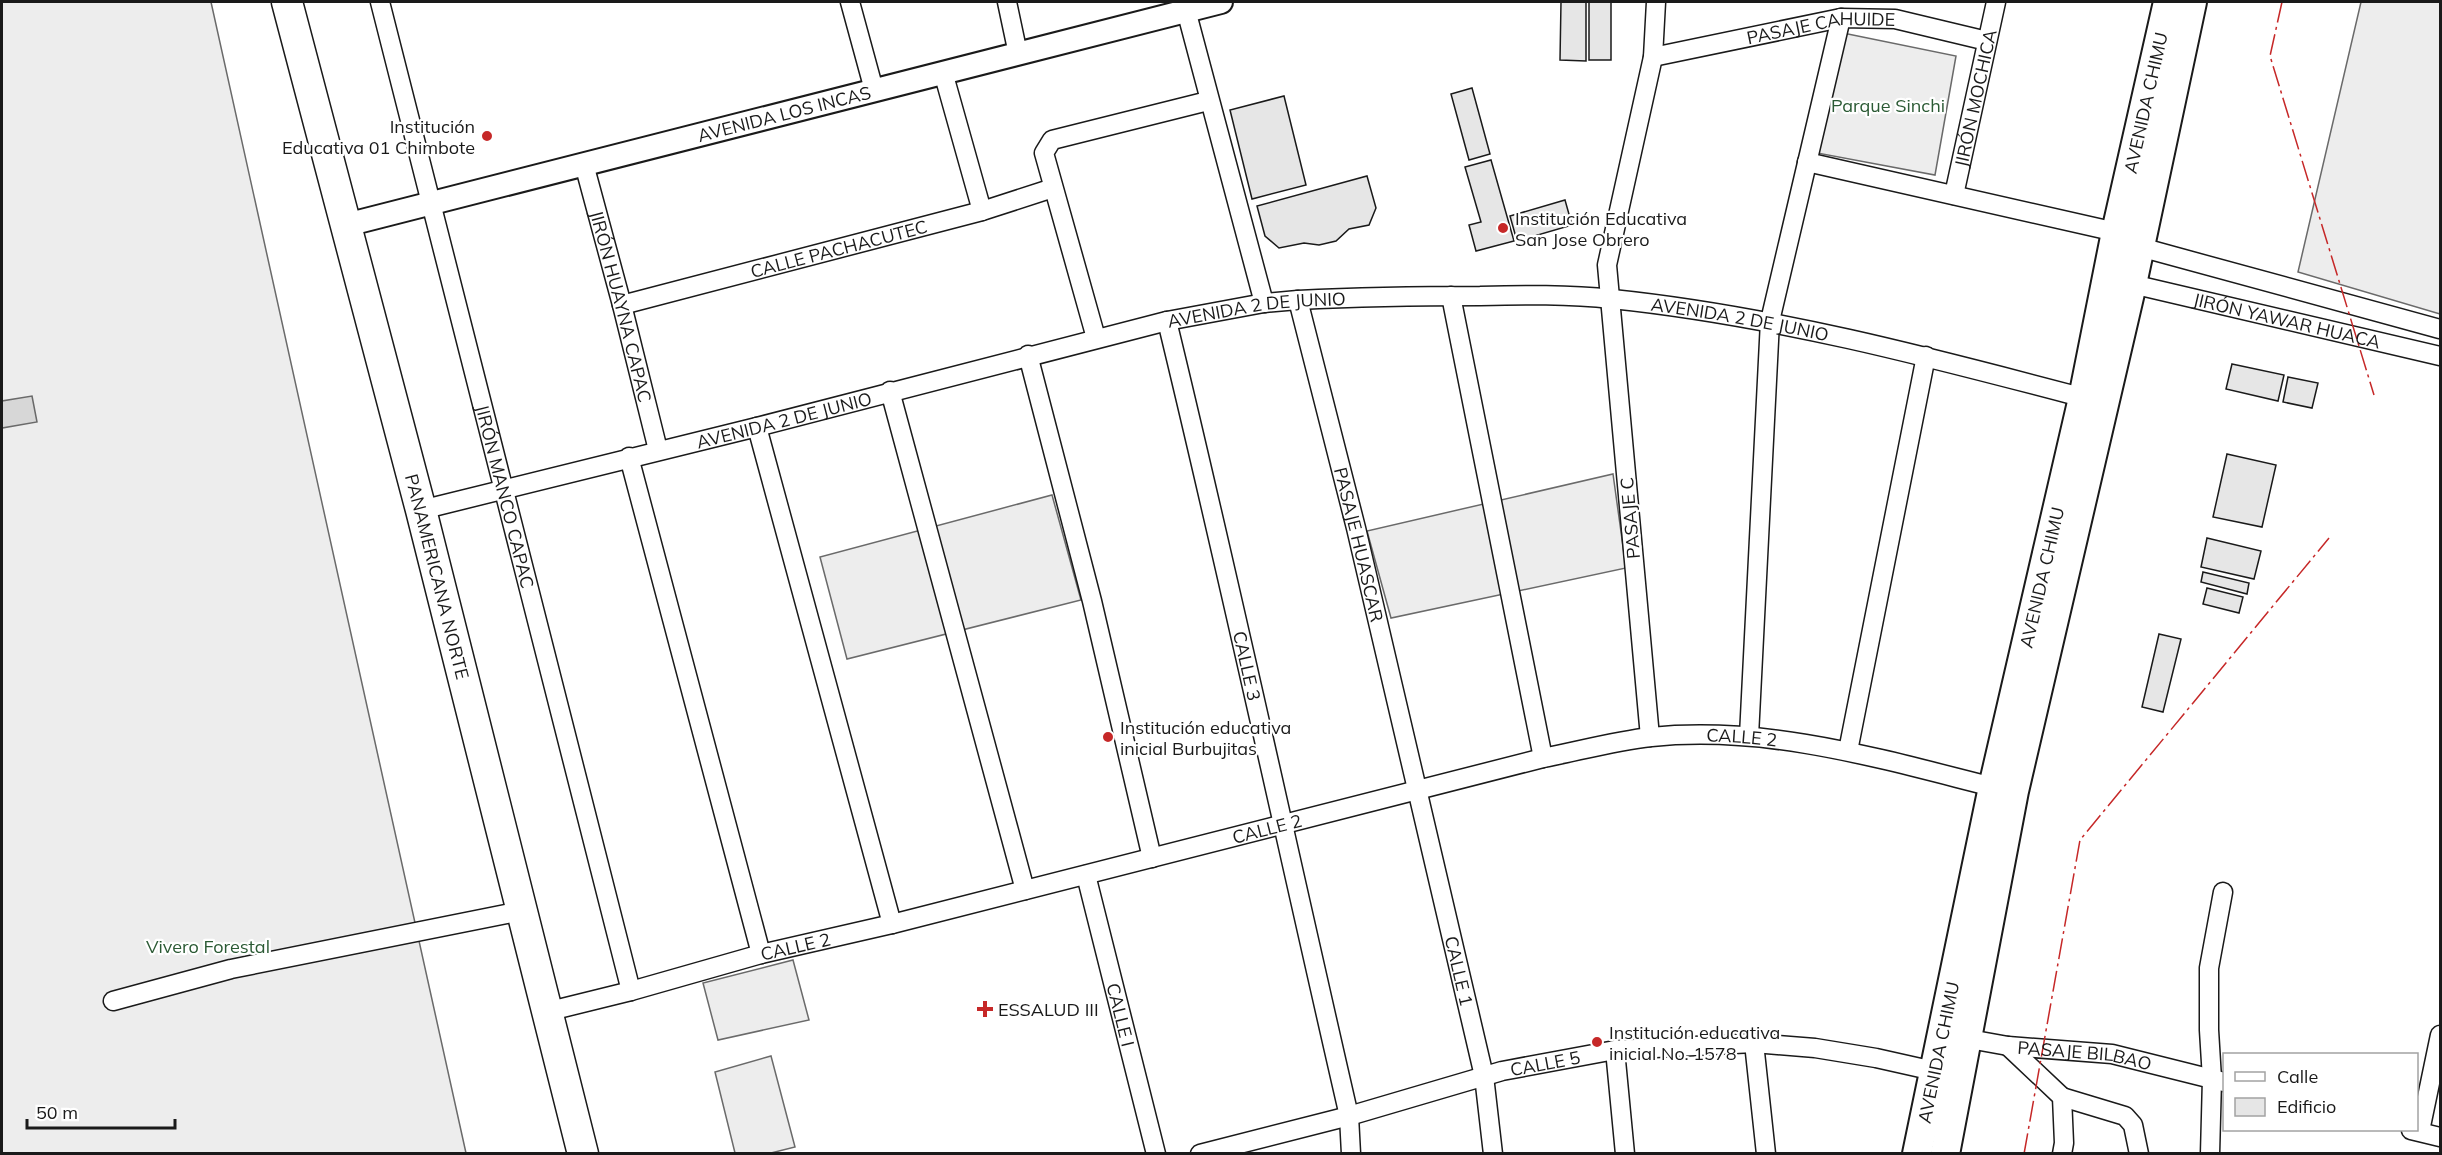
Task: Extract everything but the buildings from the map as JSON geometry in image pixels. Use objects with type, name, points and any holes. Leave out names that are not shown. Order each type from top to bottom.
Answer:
[{"type":"highway","name":"PANAMERICANA NORTE","points":[[287,2],[421,510],[583,1154]]},
{"type":"main road","name":"AVENIDA CHIMU","points":[[1917,1154],[1934,1071],[1955,1037],[2014,791],[2093,401],[2116,232],[2168,2]]},
{"type":"main road","name":"AVENIDA CHIMU","points":[[1945,1154],[1955,1037],[1993,787],[2093,401],[2132,284],[2192,2]]},
{"type":"street","name":"JIRÓN MANCO CAPAC","points":[[380,2],[631,991]]},
{"type":"street","points":[[850,2],[874,90]]},
{"type":"street","points":[[1007,2],[1018,54]]},
{"type":"street","name":"AVENIDA LOS INCAS","points":[[346,225],[1018,54],[1176,8],[1221,2]]},
{"type":"street","name":"PASAJE C","points":[[1650,737],[1607,265],[1653,57],[1656,2]]},
{"type":"street","name":"JIRÓN MOCHICA","points":[[1954,195],[1996,2]]},
{"type":"street","points":[[1176,8],[1208,101],[1264,303]]},
{"type":"street","points":[[1749,736],[1770,321],[1841,18]]},
{"type":"street","name":"PASAJE CAHUIDE","points":[[1653,57],[1841,18],[1895,19],[1987,41]]},
{"type":"street","points":[[943,72],[982,211]]},
{"type":"street","points":[[1096,338],[1044,153],[1052,140],[1208,101]]},
{"type":"street","points":[[1808,162],[2116,232]]},
{"type":"street","name":"JIRÓN HUAYNA CAPAC","points":[[584,164],[658,450]]},
{"type":"street","name":"CALLE PACHACUTEC","points":[[622,305],[982,211],[1053,188]]},
{"type":"street","name":"JIRÓN YAWAR HUACA","points":[[2140,248],[2440,328]]},
{"type":"street","name":"JIRÓN YAWAR HUACA","points":[[2132,284],[2440,356]]},
{"type":"street","name":"AVENIDA 2 DE JUNIO","points":[[421,510],[757,427],[1096,338],[1167,321],[1264,303],[1298,300],[1528,295],[1609,299],[1686,308],[1770,321],[1926,356],[2093,401]]},
{"type":"street","points":[[1451,296],[1544,758]]},
{"type":"street","name":"PASAJE HUASCAR","points":[[1298,300],[1356,528],[1418,789]]},
{"type":"street","name":"CALLE 3","points":[[1167,321],[1226,565],[1349,1116],[1351,1154]]},
{"type":"street","points":[[1028,355],[1092,601],[1152,858]]},
{"type":"street","points":[[1848,751],[1926,356]]},
{"type":"street","points":[[890,391],[1025,890]]},
{"type":"street","points":[[757,427],[892,924]]},
{"type":"street","points":[[629,457],[760,954]]},
{"type":"street","name":"CALLE 2","points":[[546,1012],[631,991],[760,954],[892,924],[1418,789],[1544,758],[1650,737],[1749,736],[1796,741],[1848,751],[1993,787]]},
{"type":"street","name":"CALLE 1","points":[[1418,789],[1484,1076],[1493,1154]]},
{"type":"street","name":"CALLE I","points":[[1086,875],[1156,1154]]},
{"type":"street","points":[[2210,1154],[2218,1080],[2209,1029],[2209,968],[2223,892]]},
{"type":"street","points":[[113,1001],[231,969],[521,911]]},
{"type":"street","points":[[2418,1122],[2440,1035]]},
{"type":"street","name":"PASAJE BILBAO","points":[[1955,1037],[2008,1046],[2112,1054],[2218,1080]]},
{"type":"street","points":[[1754,1043],[1766,1154]]},
{"type":"street","name":"CALLE 5","points":[[1200,1154],[1349,1116],[1502,1071],[1615,1050],[1754,1043],[1815,1048],[1934,1071]]},
{"type":"street","points":[[2008,1046],[2062,1097],[2125,1116],[2133,1125],[2139,1154]]},
{"type":"street","points":[[1615,1050],[1625,1154]]},
{"type":"street","points":[[2062,1097],[2064,1143],[2062,1154]]},
{"type":"street","points":[[2418,1131],[2440,1137]]},
{"type":"shaded area","name":"Vivero Forestal","points":[[2,2],[211,2],[466,1153],[2,1153]]},
{"type":"shaded area","points":[[2361,2],[2440,2],[2440,314],[2298,272]]},
{"type":"shaded area","name":"Parque Sinchi","points":[[1843,33],[1956,56],[1935,175],[1817,153]]},
{"type":"shaded area","points":[[32,396],[37,422],[2,428],[2,401]]},
{"type":"shaded area","points":[[1613,474],[1626,568],[1391,618],[1367,531]]},
{"type":"shaded area","points":[[1052,495],[1081,600],[847,659],[820,557]]},
{"type":"shaded area","points":[[793,960],[809,1020],[718,1040],[703,983]]},
{"type":"shaded area","points":[[771,1056],[795,1147],[771,1153],[735,1153],[715,1072]]},
{"type":"power","points":[[2282,2],[2270,56],[2374,395]]},
{"type":"power","points":[[2024,1154],[2080,840],[2329,538]]},
{"type":"place","name":"Institución Educativa 01 Chimbote","points":[[487,136]]},
{"type":"place","name":"Institución Educativa San Jose Obrero","points":[[1503,228]]},
{"type":"place","name":"Institución educativa inicial Burbujitas","points":[[1108,737]]},
{"type":"place","name":"ESSALUD III","points":[[985,1009]]},
{"type":"place","name":"Institución educativa inicial No. 1578","points":[[1597,1042]]}]
